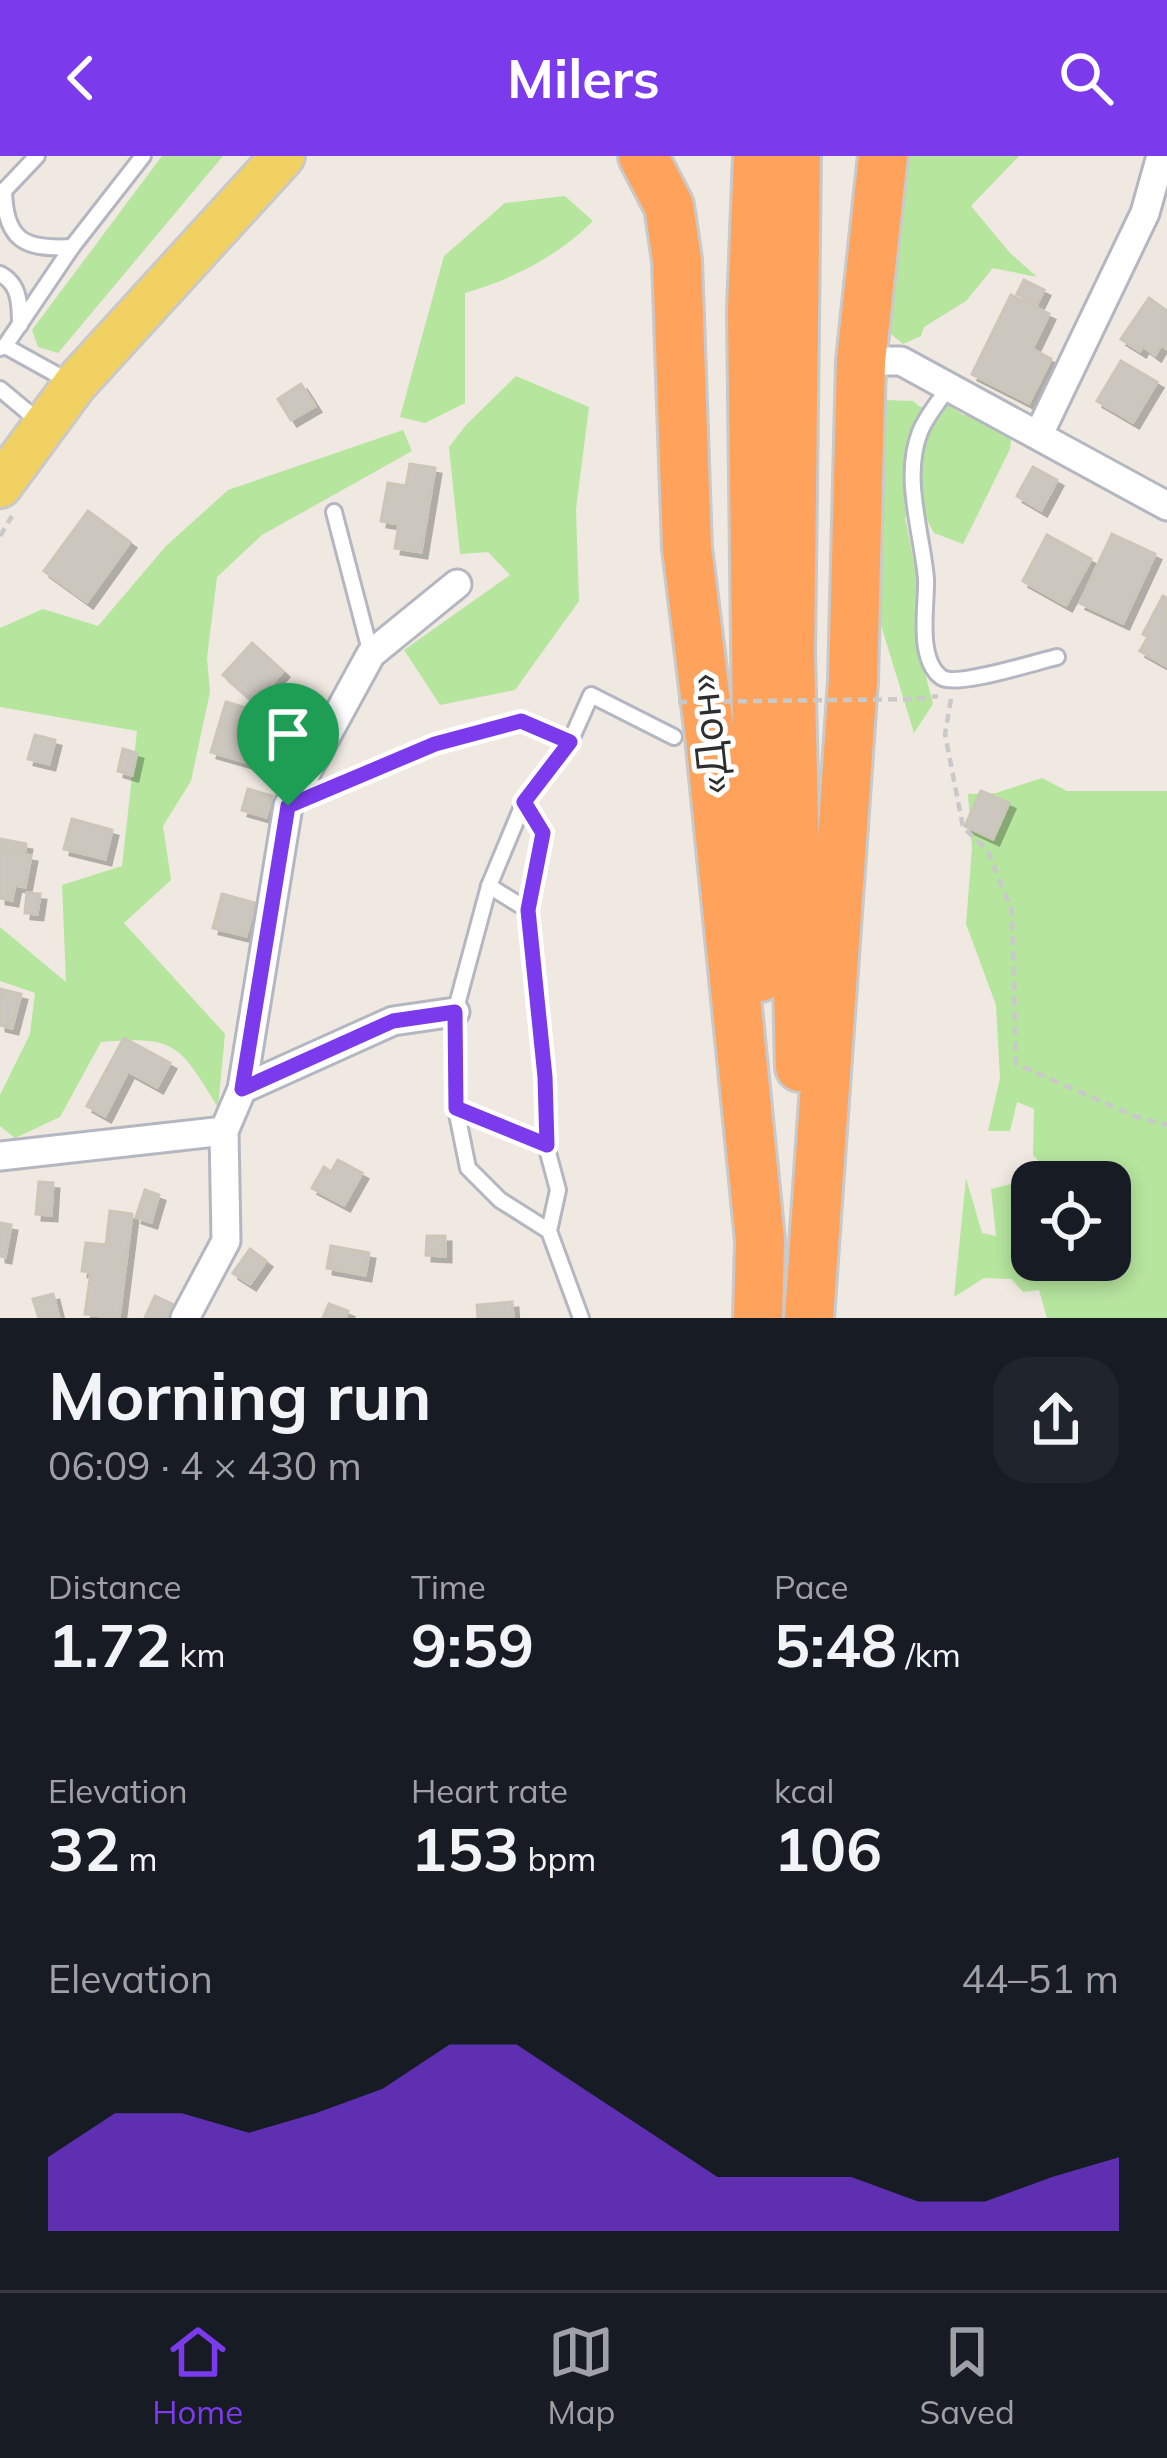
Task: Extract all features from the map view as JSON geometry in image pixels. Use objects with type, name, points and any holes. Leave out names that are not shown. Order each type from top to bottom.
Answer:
[{"type":"highway","name":"«Дон»","points":[[643,156],[669,206],[677,260],[686,548],[710,736],[760,1240],[758,1318]]},
{"type":"highway","points":[[758,156],[752,310],[760,1240]]},
{"type":"highway","points":[[796,156],[790,653],[808,1318]]},
{"type":"highway","points":[[808,1318],[854,681],[861,361],[883,156]]},
{"type":"main road","points":[[0,486],[74,384],[283,156]]},
{"type":"street","points":[[1039,434],[1156,220],[1161,156]]},
{"type":"street","points":[[861,361],[902,362],[1167,506]]},
{"type":"street","points":[[185,1318],[226,1241],[224,1131],[242,1089],[288,806],[371,655],[458,584]]},
{"type":"street","points":[[242,1089],[393,1021],[455,1012]]},
{"type":"street","points":[[0,1156],[224,1131]]},
{"type":"lane","points":[[37,156],[2,192],[5,215],[24,242],[43,249],[72,247]]},
{"type":"lane","points":[[74,384],[3,347],[142,156]]},
{"type":"lane","points":[[0,274],[20,299],[20,325]]},
{"type":"lane","points":[[950,385],[920,432],[914,506],[926,575],[926,640],[931,662],[940,677],[954,682],[1057,657]]},
{"type":"lane","points":[[0,389],[44,425]]},
{"type":"lane","points":[[334,512],[371,655]]},
{"type":"lane","points":[[549,1231],[500,1200],[468,1168],[456,1108],[455,1012],[489,886],[524,802],[570,742],[590,695],[674,737]]},
{"type":"lane","points":[[288,806],[435,744],[521,721],[570,742]]},
{"type":"lane","points":[[524,802],[543,833],[528,910],[547,1145],[558,1190],[549,1231],[581,1318]]},
{"type":"lane","points":[[489,886],[528,910]]},
{"type":"lane","points":[[456,1108],[547,1145]]},
{"type":"path","points":[[954,682],[944,734],[963,827],[988,851],[1012,912],[1016,1064],[1137,1117],[1167,1125]]},
{"type":"path","points":[[678,702],[938,696]]},
{"type":"green space","points":[[162,156],[223,156],[58,353],[38,347],[32,330]]},
{"type":"green space","points":[[907,156],[1019,156],[971,206],[1037,277],[993,268],[966,301],[903,344],[887,331]]},
{"type":"green space","points":[[565,196],[593,221],[534,265],[465,293],[465,403],[425,423],[400,417],[444,256],[505,203]]},
{"type":"green space","points":[[516,376],[589,407],[576,509],[579,601],[515,690],[440,705],[404,650],[510,575],[488,552],[460,554],[449,447]]},
{"type":"green space","points":[[884,400],[913,401],[920,407],[948,404],[963,415],[983,414],[1012,432],[1010,449],[963,544],[934,533],[925,516],[905,517],[917,578],[917,642],[933,704],[914,733],[873,599]]},
{"type":"green space","points":[[403,430],[412,451],[262,535],[217,577],[207,658],[210,692],[191,781],[163,826],[171,880],[124,923],[225,1034],[218,1107],[174,1049],[146,1041],[101,1042],[60,1117],[15,1138],[0,1126],[0,1095],[30,1034],[35,993],[0,981],[0,927],[66,982],[62,885],[122,866],[137,731],[0,707],[0,628],[43,609],[98,626],[166,546],[228,490]]},
{"type":"green space","points":[[1042,778],[1067,791],[1167,791],[1167,1318],[1047,1318],[1039,1290],[1023,1292],[1013,1281],[1131,1281],[1131,1161],[1038,1161],[1033,1155],[1034,1109],[1017,1102],[1010,1131],[988,1131],[1000,1078],[996,1005],[966,924],[972,848],[968,794],[996,793]]},
{"type":"green space","points":[[966,1178],[982,1233],[996,1236],[991,1189],[1011,1184],[1011,1279],[984,1278],[954,1297]]},
{"type":"building","points":[[1024,280],[1044,290],[1037,304],[1017,294]]},
{"type":"building","points":[[1011,295],[1049,314],[1032,349],[1051,359],[1029,403],[972,374]]},
{"type":"building","points":[[1149,298],[1167,311],[1167,349],[1161,345],[1155,355],[1121,339]]},
{"type":"building","points":[[1121,361],[1157,382],[1133,422],[1097,401]]},
{"type":"building","points":[[301,384],[315,406],[291,420],[278,399]]},
{"type":"building","points":[[410,464],[435,468],[421,552],[395,548],[399,524],[381,521],[388,483],[406,486]]},
{"type":"building","points":[[1033,467],[1057,480],[1041,510],[1017,496]]},
{"type":"building","points":[[88,511],[130,542],[87,602],[44,571]]},
{"type":"building","points":[[1112,534],[1155,554],[1123,623],[1080,603]]},
{"type":"building","points":[[1047,535],[1091,559],[1066,605],[1023,581]]},
{"type":"building","points":[[1163,596],[1167,598],[1167,666],[1140,651],[1148,637],[1143,634]]},
{"type":"building","points":[[252,643],[283,671],[255,703],[223,675]]},
{"type":"building","points":[[226,702],[305,726],[291,775],[211,752]]},
{"type":"building","points":[[35,735],[55,740],[49,764],[28,759]]},
{"type":"building","points":[[123,749],[137,753],[132,775],[118,771]]},
{"type":"building","points":[[248,789],[272,796],[266,817],[242,810]]},
{"type":"building","points":[[981,791],[1009,803],[993,839],[965,826]]},
{"type":"building","points":[[72,819],[112,830],[105,859],[64,849]]},
{"type":"building","points":[[0,839],[26,844],[24,854],[0,850]]},
{"type":"building","points":[[0,850],[31,856],[25,887],[15,885],[12,900],[0,898]]},
{"type":"building","points":[[27,893],[40,894],[37,914],[25,913]]},
{"type":"building","points":[[222,894],[255,903],[246,936],[213,928]]},
{"type":"building","points":[[0,989],[21,994],[12,1028],[0,1025]]},
{"type":"building","points":[[124,1038],[170,1063],[157,1087],[128,1071],[105,1116],[87,1106]]},
{"type":"building","points":[[338,1160],[362,1173],[344,1205],[312,1188],[324,1167],[331,1172]]},
{"type":"building","points":[[39,1182],[53,1183],[51,1215],[36,1214]]},
{"type":"building","points":[[145,1190],[159,1195],[151,1222],[136,1217]]},
{"type":"building","points":[[110,1211],[132,1214],[119,1318],[85,1314],[91,1272],[82,1271],[86,1243],[106,1245]]},
{"type":"building","points":[[0,1223],[11,1225],[5,1257],[0,1256]]},
{"type":"building","points":[[427,1236],[445,1236],[445,1256],[426,1255]]},
{"type":"building","points":[[331,1246],[369,1253],[365,1275],[327,1268]]},
{"type":"building","points":[[250,1249],[266,1261],[250,1284],[233,1273]]},
{"type":"building","points":[[53,1294],[59,1318],[39,1318],[33,1299]]},
{"type":"building","points":[[155,1296],[174,1305],[168,1318],[145,1318]]},
{"type":"building","points":[[512,1302],[513,1318],[478,1318],[477,1305]]},
{"type":"building","points":[[329,1304],[348,1311],[345,1318],[323,1318]]},
{"type":"route","points":[[521,721],[570,742],[524,802],[543,833],[528,910],[547,1145],[456,1108],[455,1012],[393,1021],[242,1089],[288,806],[435,744],[521,721]]}]
